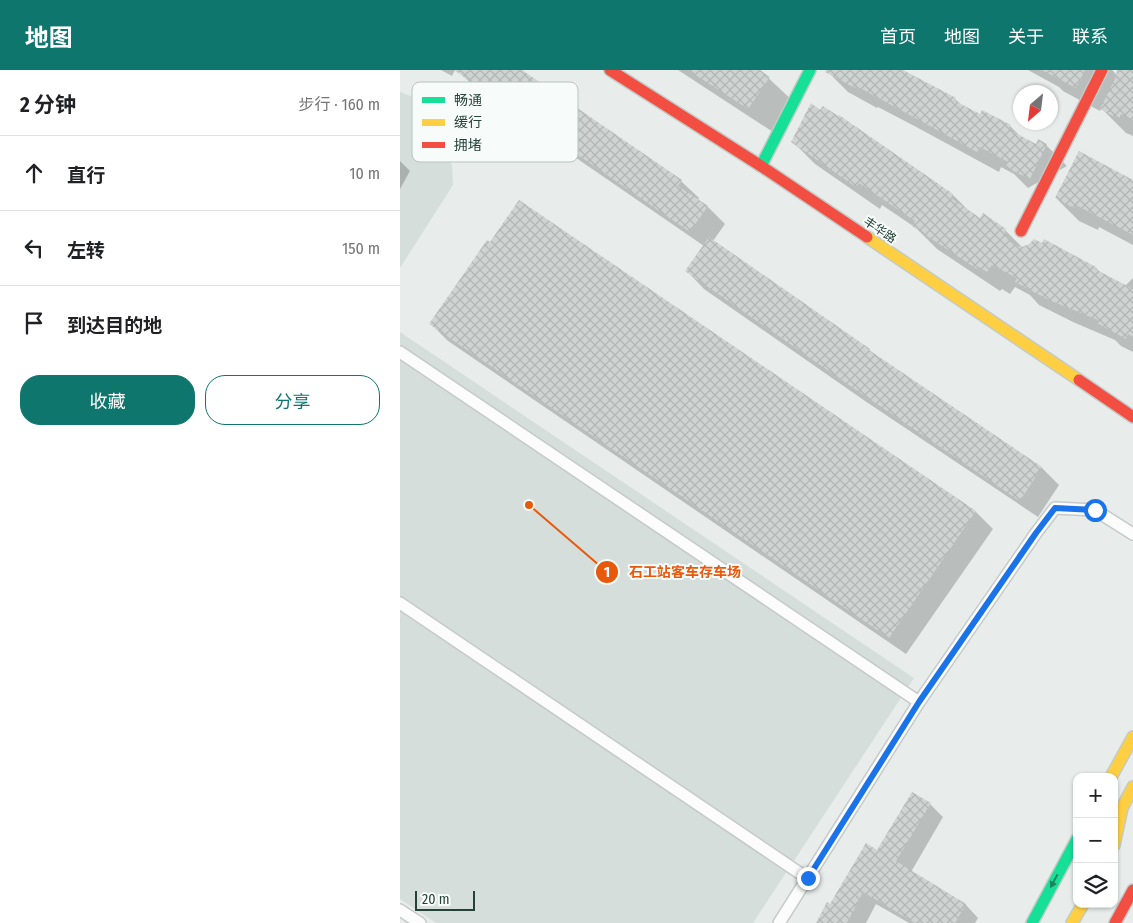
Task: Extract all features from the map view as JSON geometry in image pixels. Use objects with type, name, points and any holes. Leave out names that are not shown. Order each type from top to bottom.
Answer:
[{"type":"street","name":"丰华路","points":[[610,70],[761,166],[1133,417]]},
{"type":"street","points":[[761,166],[810,70]]},
{"type":"street","points":[[1021,231],[1102,70]]},
{"type":"street","points":[[1113,773],[1133,737]]},
{"type":"street","points":[[1118,827],[1122,808],[1133,787]]},
{"type":"street","points":[[1118,842],[1131,829]]},
{"type":"street","points":[[1032,923],[1073,846]]},
{"type":"street","points":[[1115,923],[1133,890]]},
{"type":"street","points":[[1072,923],[1081,908]]},
{"type":"lane","points":[[400,352],[919,702]]},
{"type":"lane","points":[[779,923],[919,702],[1055,508],[1095,510],[1133,534]]},
{"type":"lane","points":[[400,602],[808,878]]},
{"type":"lane","points":[[400,910],[420,923]]},
{"type":"shaded area","points":[[400,92],[412,97],[412,162],[450,162],[453,185],[400,268]]},
{"type":"shaded area","points":[[400,332],[914,678],[753,923],[436,923],[400,899]]},
{"type":"building","points":[[454,70],[522,70],[539,82],[471,82]]},
{"type":"building","points":[[688,70],[760,70],[770,77],[748,109]]},
{"type":"building","points":[[826,70],[903,70],[956,98],[955,101],[980,114],[982,110],[1011,125],[1008,129],[1036,144],[1038,139],[1047,144],[1030,179],[1005,167],[1008,162],[980,147],[977,152],[856,86],[855,88],[825,72]]},
{"type":"building","points":[[1042,70],[1085,70],[1076,88]]},
{"type":"building","points":[[1117,70],[1133,70],[1133,120],[1121,114],[1119,119],[1100,109],[1116,77]]},
{"type":"building","points":[[811,103],[820,110],[823,106],[839,115],[953,194],[951,198],[980,218],[983,213],[1006,229],[1005,232],[1008,239],[1014,245],[1022,247],[1034,239],[1042,243],[1044,239],[1133,289],[1133,337],[1128,334],[1126,339],[1097,323],[1098,320],[1049,300],[1015,282],[1017,278],[992,265],[987,272],[979,267],[977,269],[912,226],[915,221],[859,183],[856,187],[791,142]]},
{"type":"building","points":[[578,108],[682,180],[678,186],[708,206],[690,232],[578,155]]},
{"type":"building","points":[[1079,151],[1133,180],[1133,235],[1076,205],[1074,208],[1055,198]]},
{"type":"building","points":[[519,200],[976,511],[889,638],[429,324],[487,240],[490,242]]},
{"type":"building","points":[[709,237],[869,350],[1042,467],[1020,501],[685,271]]},
{"type":"building","points":[[912,792],[931,803],[896,861],[966,904],[955,923],[915,923],[863,892],[847,923],[816,923],[827,902],[830,904],[866,843],[877,850]]},
{"type":"traffic: fast","points":[[761,166],[810,70]]},
{"type":"traffic: fast","points":[[1032,923],[1073,846]]},
{"type":"traffic: slow","points":[[867,237],[1079,380]]},
{"type":"traffic: slow","points":[[1113,773],[1133,737]]},
{"type":"traffic: slow","points":[[1118,826],[1122,808],[1133,787]]},
{"type":"traffic: slow","points":[[1072,923],[1081,908]]},
{"type":"traffic: jam","points":[[610,70],[761,166],[867,237]]},
{"type":"traffic: jam","points":[[1021,231],[1102,70]]},
{"type":"traffic: jam","points":[[1079,380],[1133,417]]},
{"type":"traffic: jam","points":[[1115,923],[1133,890]]},
{"type":"place","name":"石工站客车存车场","points":[[529,505]]},
{"type":"route","points":[[808,878],[919,702],[1055,508],[1095,510]]}]
